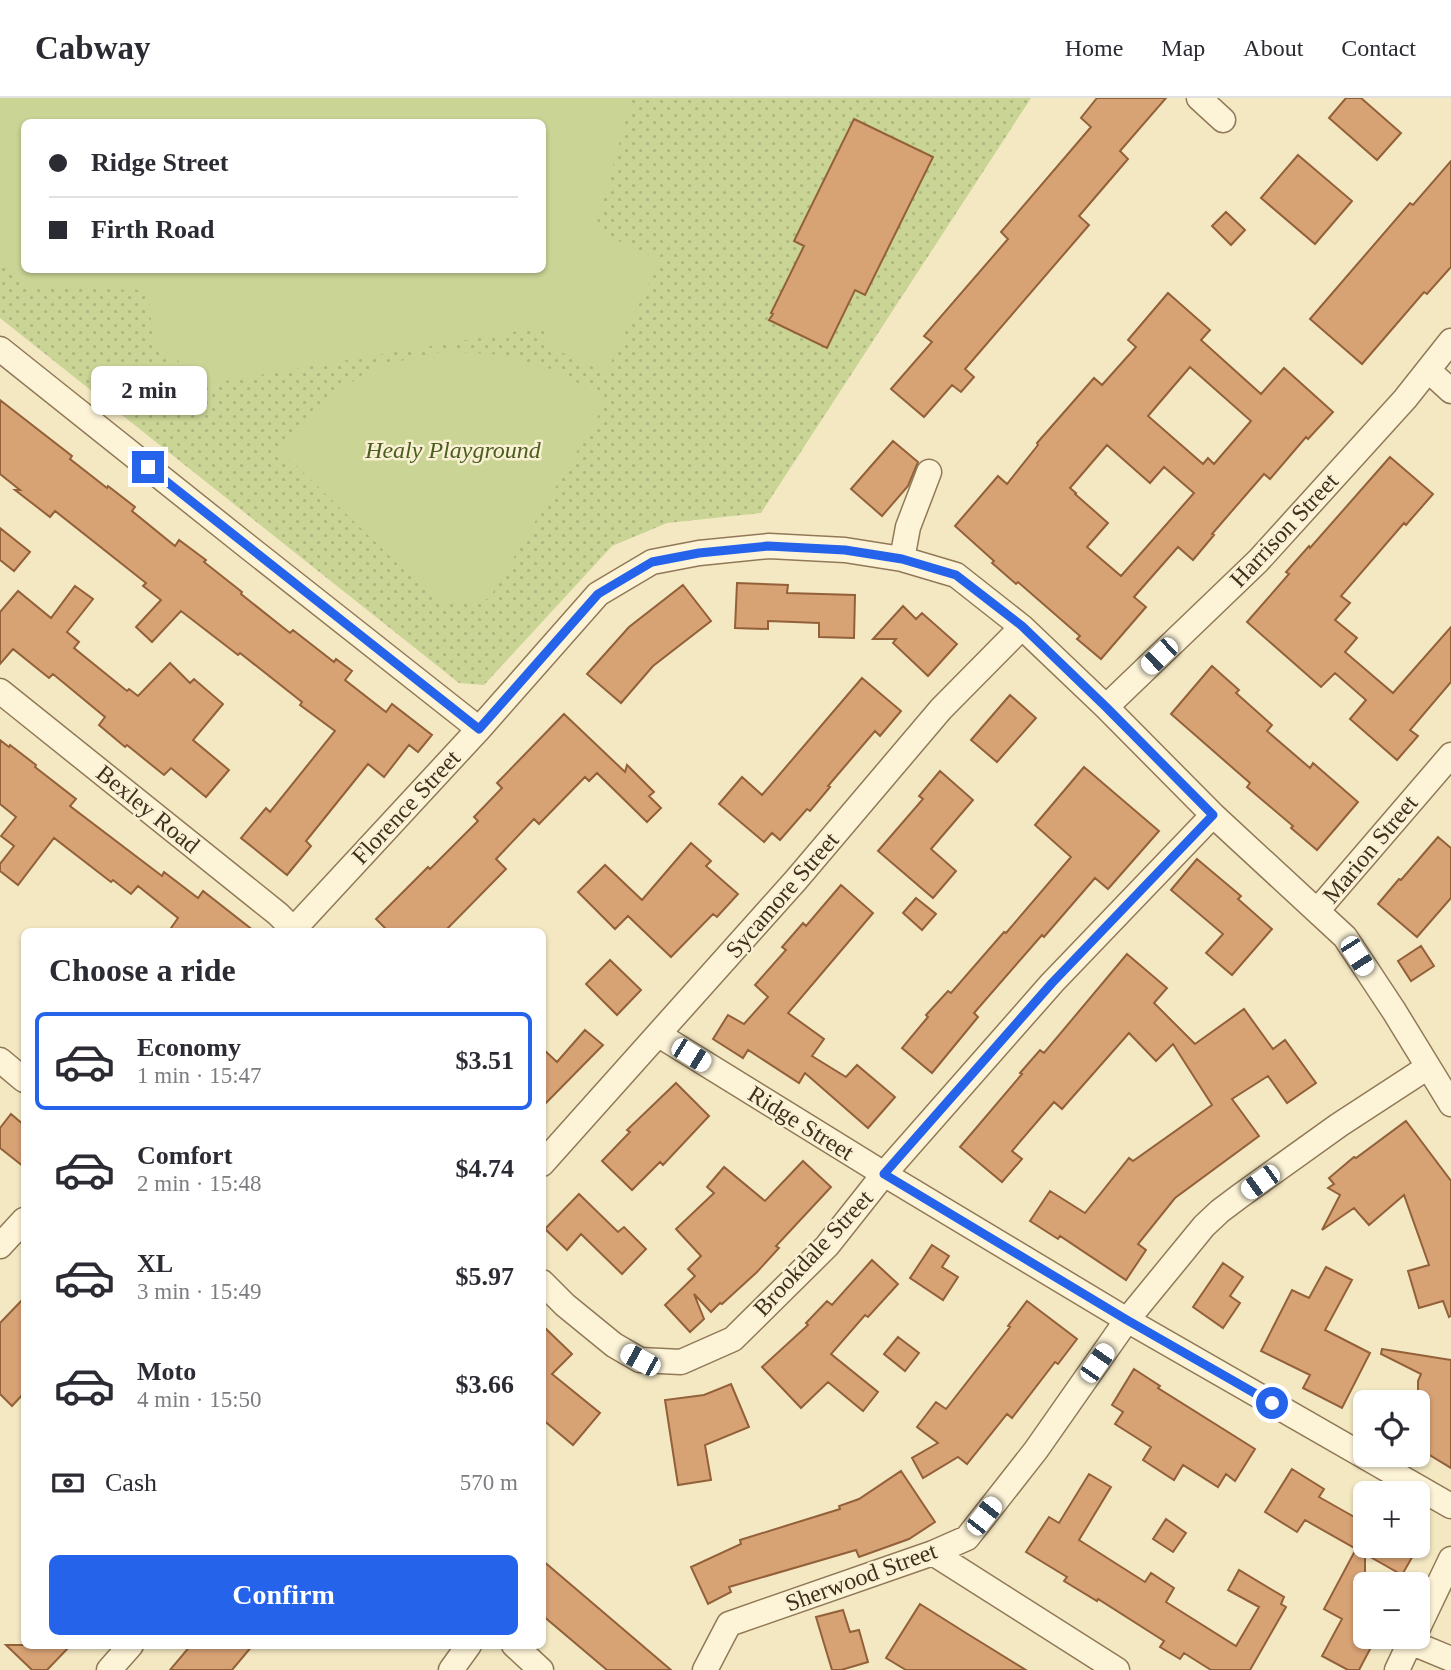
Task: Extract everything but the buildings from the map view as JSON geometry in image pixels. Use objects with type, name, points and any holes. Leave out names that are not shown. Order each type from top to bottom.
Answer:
[{"type":"street","points":[[1199,98],[1223,120]]},
{"type":"street","name":"Harrison Street","points":[[1106,707],[1258,561],[1405,399],[1451,341]]},
{"type":"street","points":[[0,349],[479,729]]},
{"type":"street","points":[[1428,370],[1451,390]]},
{"type":"street","points":[[902,559],[908,527],[929,472]]},
{"type":"street","name":"Florence Street","points":[[294,928],[479,729],[598,594],[652,562],[699,553],[768,546],[845,550],[902,559],[956,575],[1022,626],[1213,815],[1345,937],[1451,1104]]},
{"type":"street","name":"Sycamore Street","points":[[546,1160],[796,880],[941,709],[1022,626]]},
{"type":"street","name":"Bexley Road","points":[[0,691],[278,914],[290,928]]},
{"type":"street","name":"Marion Street","points":[[1317,911],[1451,755]]},
{"type":"street","name":"Brookdale Street","points":[[546,1286],[614,1345],[640,1360],[681,1362],[733,1339],[827,1246],[884,1174],[1052,983],[1213,815]]},
{"type":"street","name":"Ridge Street","points":[[659,1035],[1127,1320],[1451,1506]]},
{"type":"street","points":[[0,1060],[21,1078]]},
{"type":"street","name":"Sherwood Street","points":[[705,1670],[729,1624],[933,1553],[967,1538],[1036,1451],[1127,1320],[1204,1226],[1220,1211],[1339,1125],[1428,1067]]},
{"type":"street","points":[[0,1246],[21,1223]]},
{"type":"street","points":[[933,1553],[1117,1670]]},
{"type":"street","points":[[1430,1602],[1451,1559]]},
{"type":"street","points":[[1430,1646],[1451,1660]]},
{"type":"street","points":[[110,1670],[128,1649]]},
{"type":"street","points":[[451,1670],[466,1649]]},
{"type":"street","points":[[518,1649],[541,1670]]},
{"type":"street","points":[[1397,1670],[1407,1649]]},
{"type":"green space","name":"Healy Playground","points":[[0,98],[1031,98],[761,513],[667,523],[612,546],[484,685],[459,683],[0,318]]},
{"type":"green space","points":[[0,98],[632,98],[595,230],[660,260],[606,373],[541,343],[548,326],[207,384],[153,341],[148,290],[34,288],[0,259]]},
{"type":"green space","points":[[444,351],[506,355],[560,372],[607,401],[489,599],[439,604],[277,447],[317,406],[374,367]]},
{"type":"route","points":[[148,467],[479,729],[598,594],[652,562],[699,553],[768,546],[845,550],[902,559],[956,575],[1022,626],[1213,815],[1052,983],[884,1174],[1127,1320],[1272,1403]]}]
